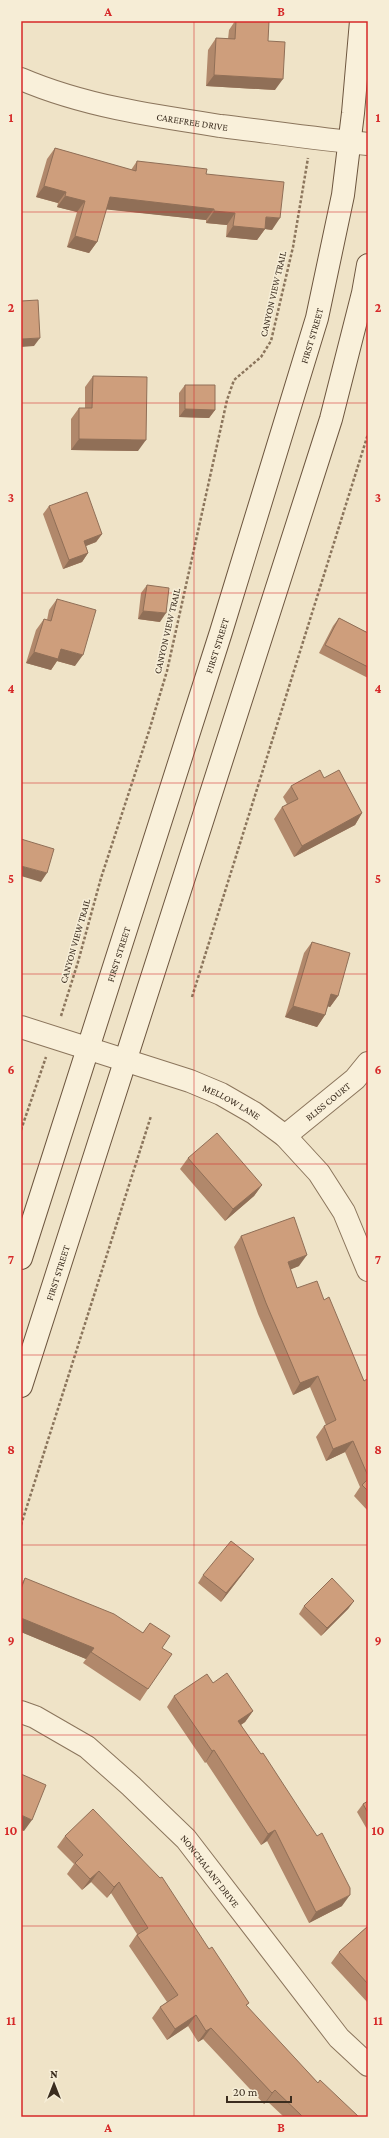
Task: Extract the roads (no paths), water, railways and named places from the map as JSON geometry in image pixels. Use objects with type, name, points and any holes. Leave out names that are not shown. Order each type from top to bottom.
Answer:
[{"type":"main road","name":"FIRST STREET","points":[[21,1258],[221,632],[317,318],[343,195],[359,143],[361,21]]},
{"type":"main road","name":"CAREFREE DRIVE","points":[[21,79],[36,85],[122,109],[172,119],[359,143]]},
{"type":"main road","name":"FIRST STREET","points":[[21,1386],[331,419],[363,293],[368,265]]},
{"type":"main road","name":"MELLOW LANE","points":[[21,1027],[190,1081],[221,1094],[254,1113],[285,1136],[319,1174],[344,1212],[368,1270]]},
{"type":"main road","name":"BLISS COURT","points":[[285,1136],[355,1079],[368,1063]]},
{"type":"main road","name":"NONCHALANT DRIVE","points":[[21,1712],[35,1717],[87,1747],[131,1786],[186,1839],[339,2038],[368,2065]]}]
